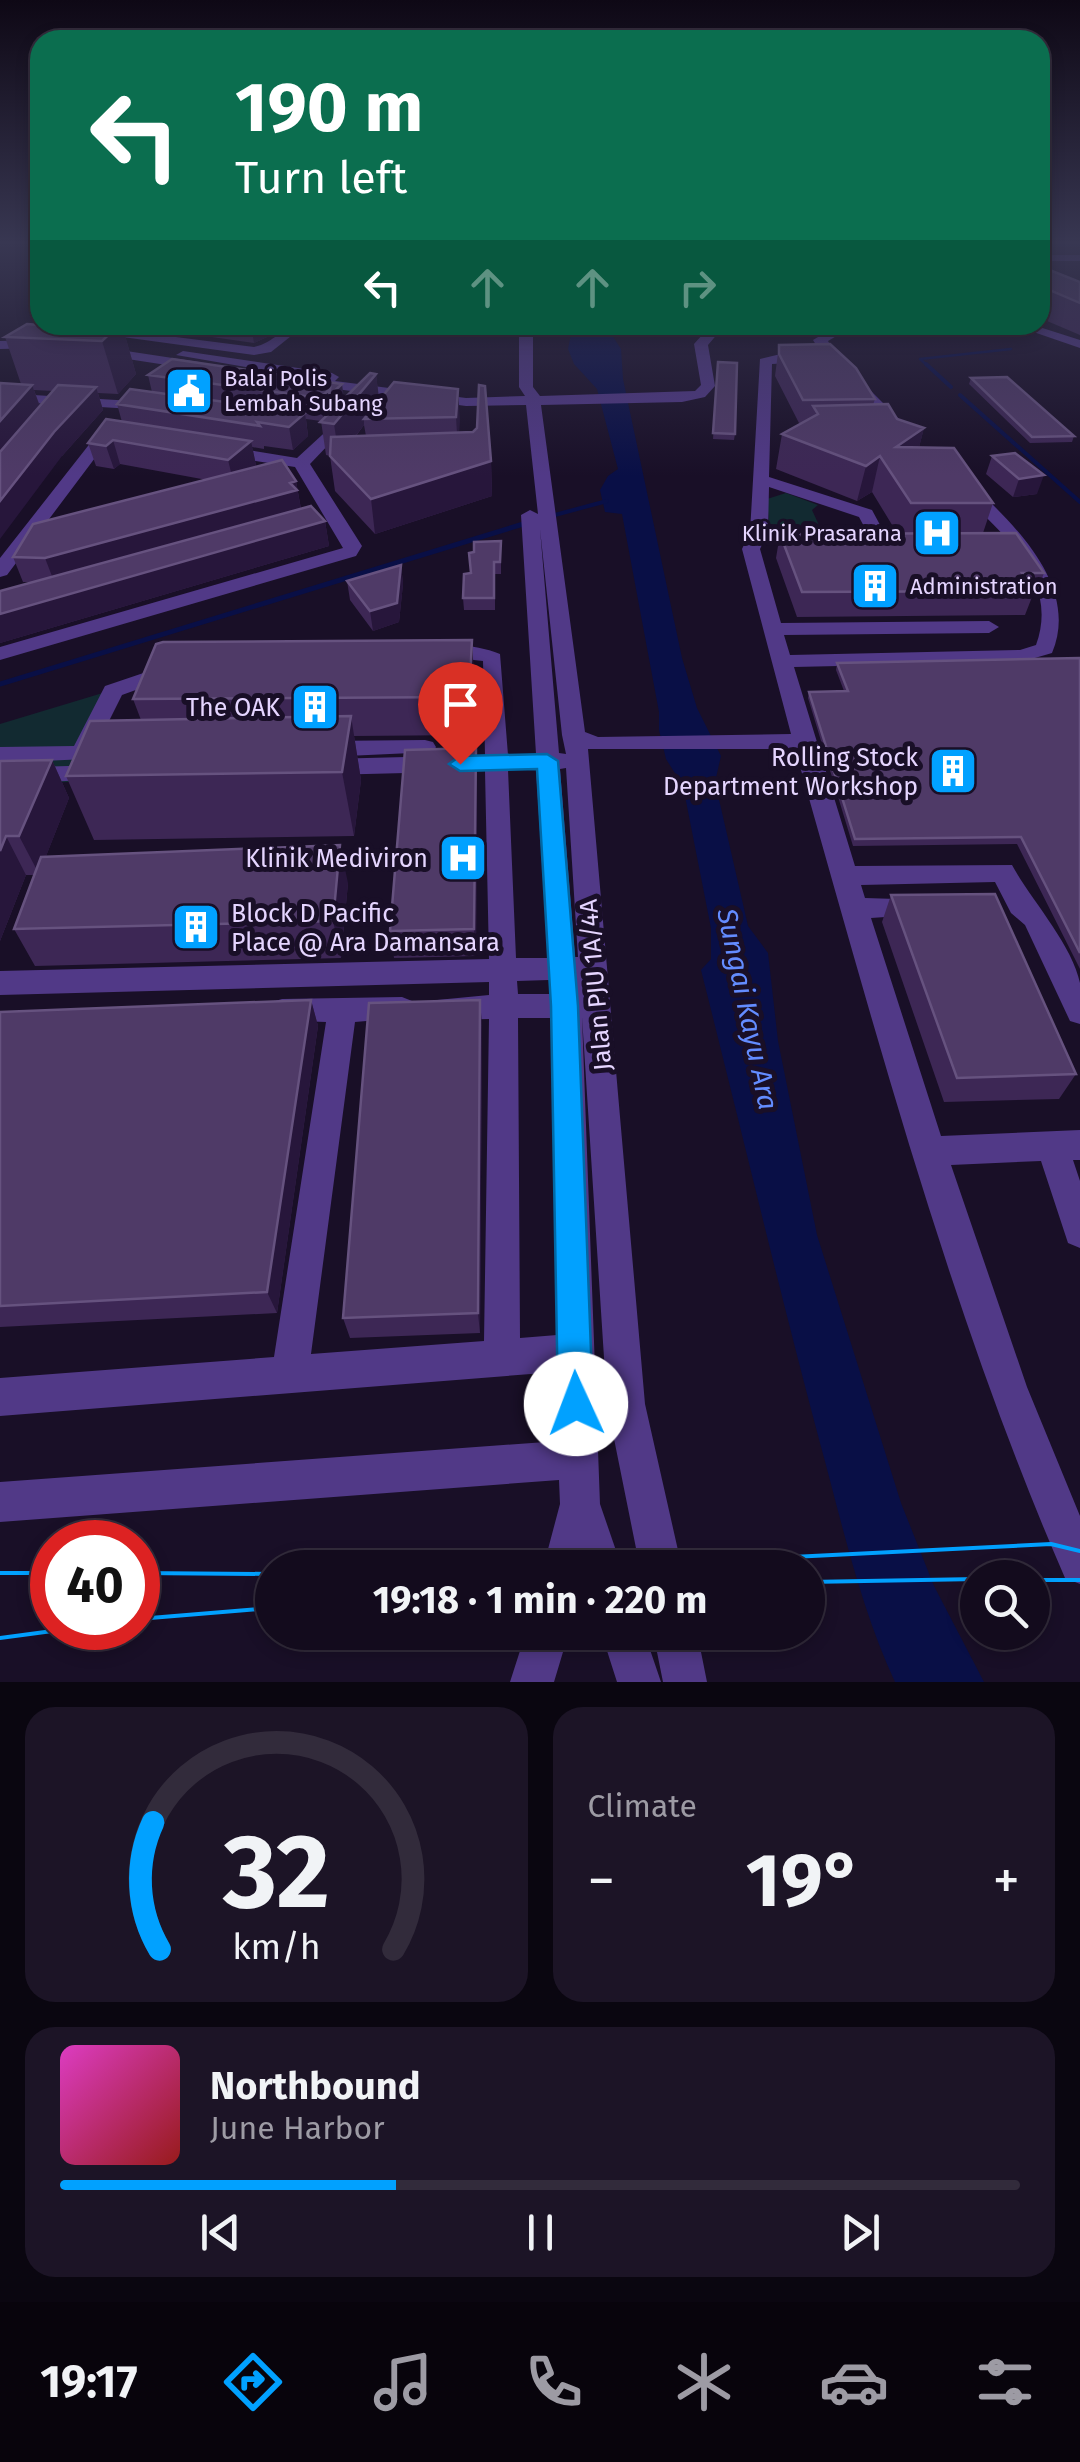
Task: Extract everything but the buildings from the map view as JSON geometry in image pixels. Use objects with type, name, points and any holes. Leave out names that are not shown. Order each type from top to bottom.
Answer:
[{"type":"street","points":[[1050,334],[1080,344]]},
{"type":"street","points":[[112,335],[190,361],[474,415]]},
{"type":"street","points":[[0,341],[121,345],[154,338],[254,351],[266,349],[285,335]]},
{"type":"street","name":"Jalan PJU 1A/4A","points":[[527,335],[540,539],[547,753],[562,969],[580,1005],[626,1404],[657,1550]]},
{"type":"street","points":[[60,343],[101,357],[190,361],[459,395],[533,399],[682,398],[700,394],[708,386],[700,344],[705,335]]},
{"type":"street","points":[[830,335],[820,340],[830,358],[899,434]]},
{"type":"street","points":[[830,358],[786,357],[765,362],[759,532],[751,549],[782,662],[790,742],[845,876],[995,1356],[1044,1486],[1080,1563]]},
{"type":"street","points":[[190,361],[173,376],[210,382]]},
{"type":"street","points":[[0,397],[20,378]]},
{"type":"street","points":[[0,571],[105,432],[131,403],[159,385]]},
{"type":"street","points":[[304,395],[368,397]]},
{"type":"street","points":[[0,397],[62,398],[168,408]]},
{"type":"street","points":[[301,462],[324,430],[368,397]]},
{"type":"street","points":[[49,412],[62,398]]},
{"type":"street","points":[[407,402],[499,403],[533,399]]},
{"type":"street","points":[[105,432],[124,436]]},
{"type":"street","points":[[763,432],[782,432]]},
{"type":"street","points":[[203,448],[301,462]]},
{"type":"street","points":[[0,654],[350,552],[353,546],[325,518],[301,462]]},
{"type":"street","points":[[782,662],[1021,656],[1046,649],[1052,638],[1053,606],[1048,578],[1024,548],[945,470]]},
{"type":"street","points":[[761,483],[776,482],[866,514],[892,549],[854,549]]},
{"type":"street","name":"Jalan PJU 1A/4A","points":[[540,539],[587,747],[593,968],[580,1005],[574,1352],[580,1504],[595,1550]]},
{"type":"street","points":[[993,548],[1024,548]]},
{"type":"street","points":[[751,549],[780,550]]},
{"type":"street","points":[[772,629],[990,627]]},
{"type":"street","points":[[422,652],[478,652],[493,658],[504,1007],[502,1356]]},
{"type":"street","points":[[82,753],[113,692],[198,659]]},
{"type":"street","points":[[306,758],[790,742]]},
{"type":"street","points":[[0,754],[82,753],[122,763],[0,776]]},
{"type":"street","points":[[845,876],[1003,872],[1020,906],[1035,918],[1080,1012]]},
{"type":"street","points":[[984,906],[1020,906]]},
{"type":"street","points":[[855,908],[947,907]]},
{"type":"street","points":[[0,983],[593,968]]},
{"type":"street","points":[[260,1012],[580,1005]]},
{"type":"street","points":[[290,1374],[342,1010]]},
{"type":"street","points":[[930,1151],[1066,1145],[1080,1231]]},
{"type":"street","points":[[0,1397],[574,1352]]},
{"type":"street","points":[[0,1502],[577,1459]]},
{"type":"street","points":[[568,1550],[580,1504]]},
{"type":"street","points":[[532,1682],[542,1650]]},
{"type":"street","points":[[628,1650],[639,1682]]},
{"type":"street","points":[[679,1650],[686,1682]]},
{"type":"shaded area","points":[[786,493],[818,505],[812,510],[828,545],[786,545],[770,535],[767,499]]},
{"type":"shaded area","points":[[106,692],[70,782],[0,784],[0,724]]},
{"type":"water","name":"Sungai Kayu Ara","points":[[571,335],[612,335],[621,349],[623,379],[682,658],[697,708],[721,756],[715,782],[748,926],[768,953],[778,1041],[817,1235],[901,1503],[934,1586],[960,1636],[960,1650],[967,1650],[984,1682],[895,1682],[853,1564],[701,970],[711,959],[711,928],[683,786],[666,759],[659,730],[659,712],[622,514],[605,512],[600,490],[608,476],[618,469],[597,389],[574,364],[568,349]]},
{"type":"waterway","points":[[929,367],[920,359],[1011,349]]},
{"type":"waterway","points":[[926,364],[951,387]]},
{"type":"waterway","points":[[960,395],[1080,502]]},
{"type":"waterway","points":[[551,516],[607,501]]},
{"type":"waterway","points":[[0,684],[530,522],[523,524]]},
{"type":"tram line","points":[[825,1555],[1051,1544],[1080,1551]]},
{"type":"tram line","points":[[0,1573],[30,1573]]},
{"type":"tram line","points":[[160,1573],[255,1574]]},
{"type":"tram line","points":[[825,1582],[960,1579]]},
{"type":"tram line","points":[[1050,1580],[1080,1580]]},
{"type":"tram line","points":[[160,1617],[255,1609]]},
{"type":"tram line","points":[[0,1638],[30,1634]]},
{"type":"place","name":"Balai Polis Lembah Subang","points":[[189,391]]},
{"type":"place","name":"Klinik Prasarana","points":[[937,533]]},
{"type":"place","name":"Administration","points":[[875,586]]},
{"type":"place","name":"The OAK","points":[[315,707]]},
{"type":"place","name":"Rolling Stock Department Workshop","points":[[953,771]]},
{"type":"place","name":"Klinik Mediviron","points":[[463,858]]},
{"type":"place","name":"Block D Pacific Place @ Ara Damansara","points":[[196,927]]},
{"type":"route","points":[[460,764],[547,761],[564,1006],[576,1404]]}]
